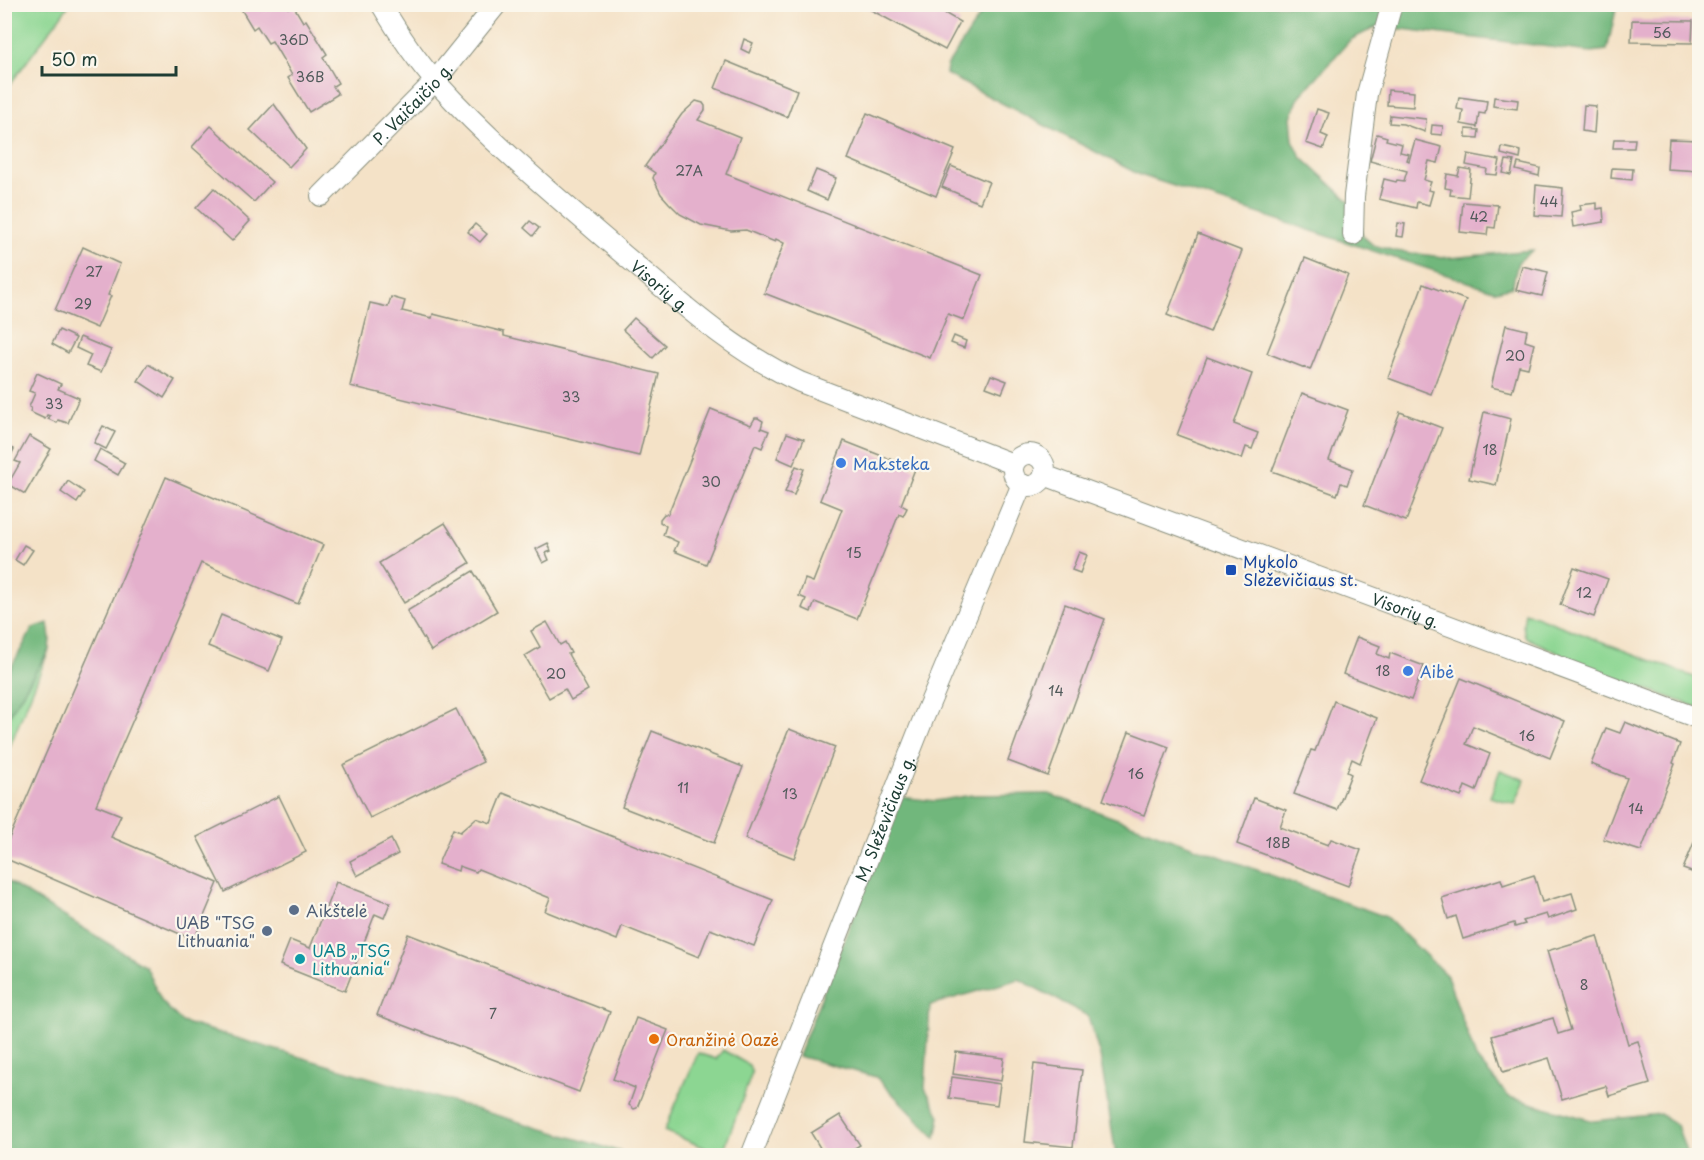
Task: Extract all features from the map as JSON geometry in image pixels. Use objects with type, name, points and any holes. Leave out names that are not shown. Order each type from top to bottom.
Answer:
[{"type":"street","name":"Visorių g.","points":[[381,4],[406,43],[435,81],[490,136],[700,319],[749,355],[800,382],[1013,464]]},
{"type":"street","name":"P. Vaičaičio g.","points":[[321,196],[435,81],[497,4]]},
{"type":"street","points":[[1353,235],[1354,196],[1367,94],[1392,4]]},
{"type":"street","points":[[1034,454],[1042,461],[1044,475],[1041,480],[1032,485],[1022,484],[1014,476],[1013,464],[1020,456],[1034,454]]},
{"type":"street","name":"Visorių g.","points":[[1044,475],[1700,719]]},
{"type":"street","name":"M. Sleževičiaus g.","points":[[752,1155],[924,717],[1022,484]]},
{"type":"green space","points":[[4,5],[69,5],[5,91]]},
{"type":"green space","points":[[987,5],[1617,5],[1607,50],[1590,52],[1378,26],[1350,40],[1299,97],[1291,117],[1293,140],[1302,158],[1351,203],[1363,236],[1373,245],[1395,251],[1450,258],[1533,250],[1518,262],[1512,287],[1496,291],[1140,175],[946,74],[947,66]]},
{"type":"green space","points":[[1525,612],[1699,679],[1699,708],[1594,670],[1525,637],[1523,625]]},
{"type":"green space","points":[[48,623],[49,650],[5,722],[5,678],[33,628]]},
{"type":"green space","points":[[49,650],[5,758],[5,722]]},
{"type":"green space","points":[[1500,770],[1525,780],[1515,804],[1490,797]]},
{"type":"green space","points":[[1049,794],[1386,917],[1447,976],[1476,1058],[1509,1097],[1594,1121],[1660,1114],[1677,1125],[1687,1155],[1116,1155],[1100,1056],[1088,1016],[1019,979],[930,1005],[925,1088],[940,1116],[936,1138],[876,1077],[798,1056],[901,797],[935,801],[972,795]]},
{"type":"green space","points":[[5,880],[145,966],[162,1002],[182,1022],[631,1155],[5,1155]]},
{"type":"green space","points":[[723,1050],[749,1065],[752,1073],[723,1152],[713,1151],[664,1131],[698,1053],[716,1059]]},
{"type":"building","points":[[238,4],[286,4],[288,8],[293,5],[303,22],[306,20],[327,54],[323,57],[338,83],[333,86],[338,94],[309,112],[288,78],[292,75],[272,41],[268,43],[257,26],[253,29]]},
{"type":"building","points":[[860,4],[929,4],[960,22],[945,50]]},
{"type":"building","points":[[1632,20],[1693,21],[1692,43],[1631,42]]},
{"type":"building","points":[[744,39],[753,43],[749,53],[741,49]]},
{"type":"building","points":[[726,61],[797,90],[787,117],[715,88]]},
{"type":"building","points":[[1388,90],[1414,92],[1413,107],[1387,105]]},
{"type":"building","points":[[1459,97],[1487,101],[1485,114],[1479,113],[1477,127],[1461,124],[1463,110],[1457,109]]},
{"type":"building","points":[[1494,97],[1518,100],[1517,109],[1493,106]]},
{"type":"building","points":[[696,101],[705,106],[698,120],[740,137],[726,174],[982,275],[964,320],[948,314],[930,358],[764,293],[784,243],[776,239],[775,242],[746,230],[731,231],[701,225],[680,214],[669,203],[661,194],[653,178],[655,173],[645,166],[682,114]]},
{"type":"building","points":[[274,104],[306,149],[289,167],[250,130]]},
{"type":"building","points":[[1584,105],[1596,106],[1594,133],[1582,131]]},
{"type":"building","points":[[1317,109],[1329,113],[1321,134],[1328,137],[1323,149],[1306,143]]},
{"type":"building","points":[[867,113],[955,150],[936,196],[848,159]]},
{"type":"building","points":[[1390,115],[1426,119],[1425,132],[1403,124],[1389,123]]},
{"type":"building","points":[[1432,125],[1443,126],[1442,135],[1431,134]]},
{"type":"building","points":[[211,126],[272,182],[254,202],[192,147]]},
{"type":"building","points":[[1466,129],[1479,130],[1478,138],[1466,137]]},
{"type":"building","points":[[1377,134],[1387,137],[1386,140],[1402,144],[1400,152],[1409,154],[1407,160],[1409,161],[1415,140],[1442,147],[1438,163],[1429,161],[1424,180],[1431,182],[1428,190],[1433,191],[1429,205],[1417,202],[1416,208],[1379,199],[1384,179],[1404,181],[1407,171],[1370,161]]},
{"type":"building","points":[[1614,139],[1635,139],[1634,148],[1613,148]]},
{"type":"building","points":[[1669,139],[1700,140],[1700,171],[1667,169]]},
{"type":"building","points":[[1502,147],[1521,151],[1520,159],[1501,154]]},
{"type":"building","points":[[1468,154],[1500,160],[1497,175],[1486,174],[1487,169],[1466,165]]},
{"type":"building","points":[[1506,160],[1514,161],[1511,175],[1503,173]]},
{"type":"building","points":[[1518,163],[1540,168],[1539,176],[1516,170]]},
{"type":"building","points":[[951,166],[989,182],[980,203],[942,187]]},
{"type":"building","points":[[1460,168],[1471,170],[1468,197],[1450,195],[1451,189],[1445,188],[1447,174],[1458,176]]},
{"type":"building","points":[[1612,168],[1633,169],[1632,180],[1611,178]]},
{"type":"building","points":[[816,170],[836,178],[827,200],[807,191]]},
{"type":"building","points":[[1536,185],[1563,188],[1561,217],[1534,215]]},
{"type":"building","points":[[214,188],[250,221],[232,241],[196,208]]},
{"type":"building","points":[[1463,202],[1498,205],[1495,228],[1488,227],[1487,235],[1460,232]]},
{"type":"building","points":[[1597,203],[1597,209],[1603,208],[1604,222],[1573,227],[1571,212],[1581,210],[1580,205]]},
{"type":"building","points":[[530,221],[539,228],[533,236],[524,228]]},
{"type":"building","points":[[1398,223],[1405,224],[1403,237],[1396,236]]},
{"type":"building","points":[[475,224],[487,234],[480,242],[468,232]]},
{"type":"building","points":[[1198,234],[1242,251],[1210,332],[1167,315]]},
{"type":"building","points":[[83,247],[120,264],[108,295],[111,296],[97,328],[55,310]]},
{"type":"building","points":[[1305,258],[1348,275],[1310,370],[1267,353]]},
{"type":"building","points":[[1522,266],[1548,272],[1542,296],[1516,290]]},
{"type":"building","points":[[1423,284],[1466,300],[1431,394],[1388,378]]},
{"type":"building","points":[[391,297],[405,301],[402,311],[432,318],[433,314],[504,332],[504,336],[659,374],[639,456],[350,386],[370,303],[388,307]]},
{"type":"building","points":[[634,318],[665,345],[653,358],[623,330]]},
{"type":"building","points":[[1506,325],[1527,330],[1525,341],[1534,344],[1528,368],[1519,366],[1512,392],[1491,387]]},
{"type":"building","points":[[59,330],[76,338],[68,353],[52,344]]},
{"type":"building","points":[[954,336],[966,341],[964,348],[951,343]]},
{"type":"building","points":[[80,337],[111,350],[101,372],[86,366],[91,355],[76,348]]},
{"type":"building","points":[[1207,357],[1252,374],[1234,424],[1258,433],[1252,449],[1246,447],[1242,459],[1177,435]]},
{"type":"building","points":[[148,364],[175,380],[164,398],[138,381]]},
{"type":"building","points":[[37,373],[61,384],[58,389],[79,398],[68,423],[58,420],[57,423],[48,419],[50,416],[47,415],[45,419],[30,412],[29,407],[35,393],[29,391]]},
{"type":"building","points":[[991,375],[1007,381],[1002,393],[986,387]]},
{"type":"building","points":[[1302,393],[1348,410],[1329,460],[1353,469],[1347,485],[1341,483],[1337,495],[1272,471]]},
{"type":"building","points":[[711,409],[751,425],[755,418],[758,418],[763,421],[761,428],[769,431],[762,448],[755,445],[706,564],[674,551],[678,542],[663,535],[666,526],[660,522],[660,519],[664,514],[668,514]]},
{"type":"building","points":[[1400,412],[1442,428],[1406,521],[1364,505]]},
{"type":"building","points":[[1484,412],[1511,419],[1496,485],[1469,479]]},
{"type":"building","points":[[103,426],[115,432],[106,449],[94,443]]},
{"type":"building","points":[[787,433],[804,439],[793,465],[777,458]]},
{"type":"building","points":[[29,436],[51,449],[25,494],[8,484],[20,463],[15,461]]},
{"type":"building","points":[[844,441],[915,469],[901,505],[907,508],[903,516],[899,514],[857,619],[815,602],[811,612],[802,608],[806,599],[799,596],[805,579],[813,582],[842,509],[820,500]]},
{"type":"building","points":[[4,444],[14,449],[9,459],[4,457]]},
{"type":"building","points":[[100,449],[125,463],[118,475],[94,461]]},
{"type":"building","points":[[796,466],[804,469],[794,495],[785,492]]},
{"type":"building","points":[[166,477],[323,545],[298,604],[201,563],[96,805],[121,815],[111,837],[218,883],[194,940],[4,858],[4,850]]},
{"type":"building","points":[[68,481],[84,492],[77,503],[61,492]]},
{"type":"building","points":[[445,523],[470,563],[404,603],[379,563]]},
{"type":"building","points":[[548,543],[551,551],[546,553],[549,560],[543,563],[536,549]]},
{"type":"building","points":[[24,545],[33,550],[23,565],[15,560]]},
{"type":"building","points":[[1079,552],[1087,555],[1080,573],[1072,570]]},
{"type":"building","points":[[1574,567],[1608,579],[1594,617],[1560,605]]},
{"type":"building","points":[[473,571],[497,611],[431,651],[407,611]]},
{"type":"building","points":[[1065,604],[1105,619],[1048,776],[1008,761]]},
{"type":"building","points":[[221,615],[282,640],[269,671],[208,646]]},
{"type":"building","points":[[547,622],[560,645],[565,642],[571,653],[568,654],[588,690],[571,700],[565,689],[549,698],[525,656],[540,647],[531,631]]},
{"type":"building","points":[[1357,637],[1380,646],[1377,654],[1389,659],[1390,653],[1424,666],[1411,700],[1343,674]]},
{"type":"building","points":[[1461,678],[1565,721],[1550,758],[1473,726],[1466,744],[1490,754],[1476,791],[1465,786],[1461,797],[1419,780]]},
{"type":"building","points":[[1334,701],[1377,718],[1360,763],[1352,759],[1347,772],[1351,774],[1337,810],[1294,794],[1311,750],[1315,751]]},
{"type":"building","points":[[456,709],[483,762],[370,818],[343,765]]},
{"type":"building","points":[[1625,722],[1680,744],[1673,763],[1675,764],[1641,851],[1603,839],[1627,778],[1591,764],[1606,728],[1620,733]]},
{"type":"building","points":[[789,729],[835,747],[794,858],[745,839]]},
{"type":"building","points":[[652,731],[743,767],[714,843],[622,807]]},
{"type":"building","points":[[1129,732],[1169,747],[1144,815],[1103,800]]},
{"type":"building","points":[[503,793],[773,900],[754,946],[710,929],[699,957],[622,926],[617,940],[545,911],[550,898],[478,869],[476,872],[459,866],[458,871],[438,864],[453,829],[460,832],[476,818],[491,823]]},
{"type":"building","points":[[279,796],[306,852],[225,892],[197,837]]},
{"type":"building","points":[[1254,798],[1286,810],[1280,827],[1328,845],[1331,839],[1361,850],[1348,886],[1237,844]]},
{"type":"building","points":[[1700,828],[1700,875],[1683,869]]},
{"type":"building","points":[[391,839],[398,854],[357,876],[350,861]]},
{"type":"building","points":[[1534,875],[1542,902],[1572,893],[1577,909],[1548,919],[1546,914],[1523,921],[1525,924],[1515,927],[1514,923],[1463,939],[1456,916],[1448,919],[1442,898],[1501,879],[1503,885]]},
{"type":"building","points":[[336,882],[390,903],[384,918],[375,914],[345,991],[280,965],[290,940],[310,948]]},
{"type":"building","points":[[408,934],[610,1012],[579,1092],[377,1015]]},
{"type":"building","points":[[1597,936],[1628,1044],[1638,1041],[1650,1084],[1609,1096],[1606,1086],[1562,1099],[1549,1058],[1503,1072],[1492,1036],[1553,1018],[1558,1034],[1571,1030],[1547,951]]},
{"type":"building","points":[[636,1018],[668,1030],[637,1108],[634,1109],[629,1105],[635,1088],[613,1079]]},
{"type":"building","points":[[956,1052],[1004,1058],[1001,1081],[953,1074]]},
{"type":"building","points":[[1034,1064],[1082,1070],[1073,1147],[1025,1142]]},
{"type":"building","points":[[952,1077],[1000,1084],[997,1105],[949,1098]]},
{"type":"building","points":[[840,1115],[860,1145],[853,1149],[857,1156],[825,1156],[811,1133]]},
{"type":"place","name":"Maksteka","points":[[841,463]]},
{"type":"place","name":"Mykolo Sleževičiaus st.","points":[[1231,570]]},
{"type":"place","name":"Aibė","points":[[1408,671]]},
{"type":"place","name":"Aikštelė","points":[[294,910]]},
{"type":"place","name":"UAB \"TSG Lithuania\"","points":[[267,931]]},
{"type":"place","name":"UAB „TSG Lithuania“","points":[[300,959]]},
{"type":"place","name":"Oranžinė Oazė","points":[[654,1039]]}]
